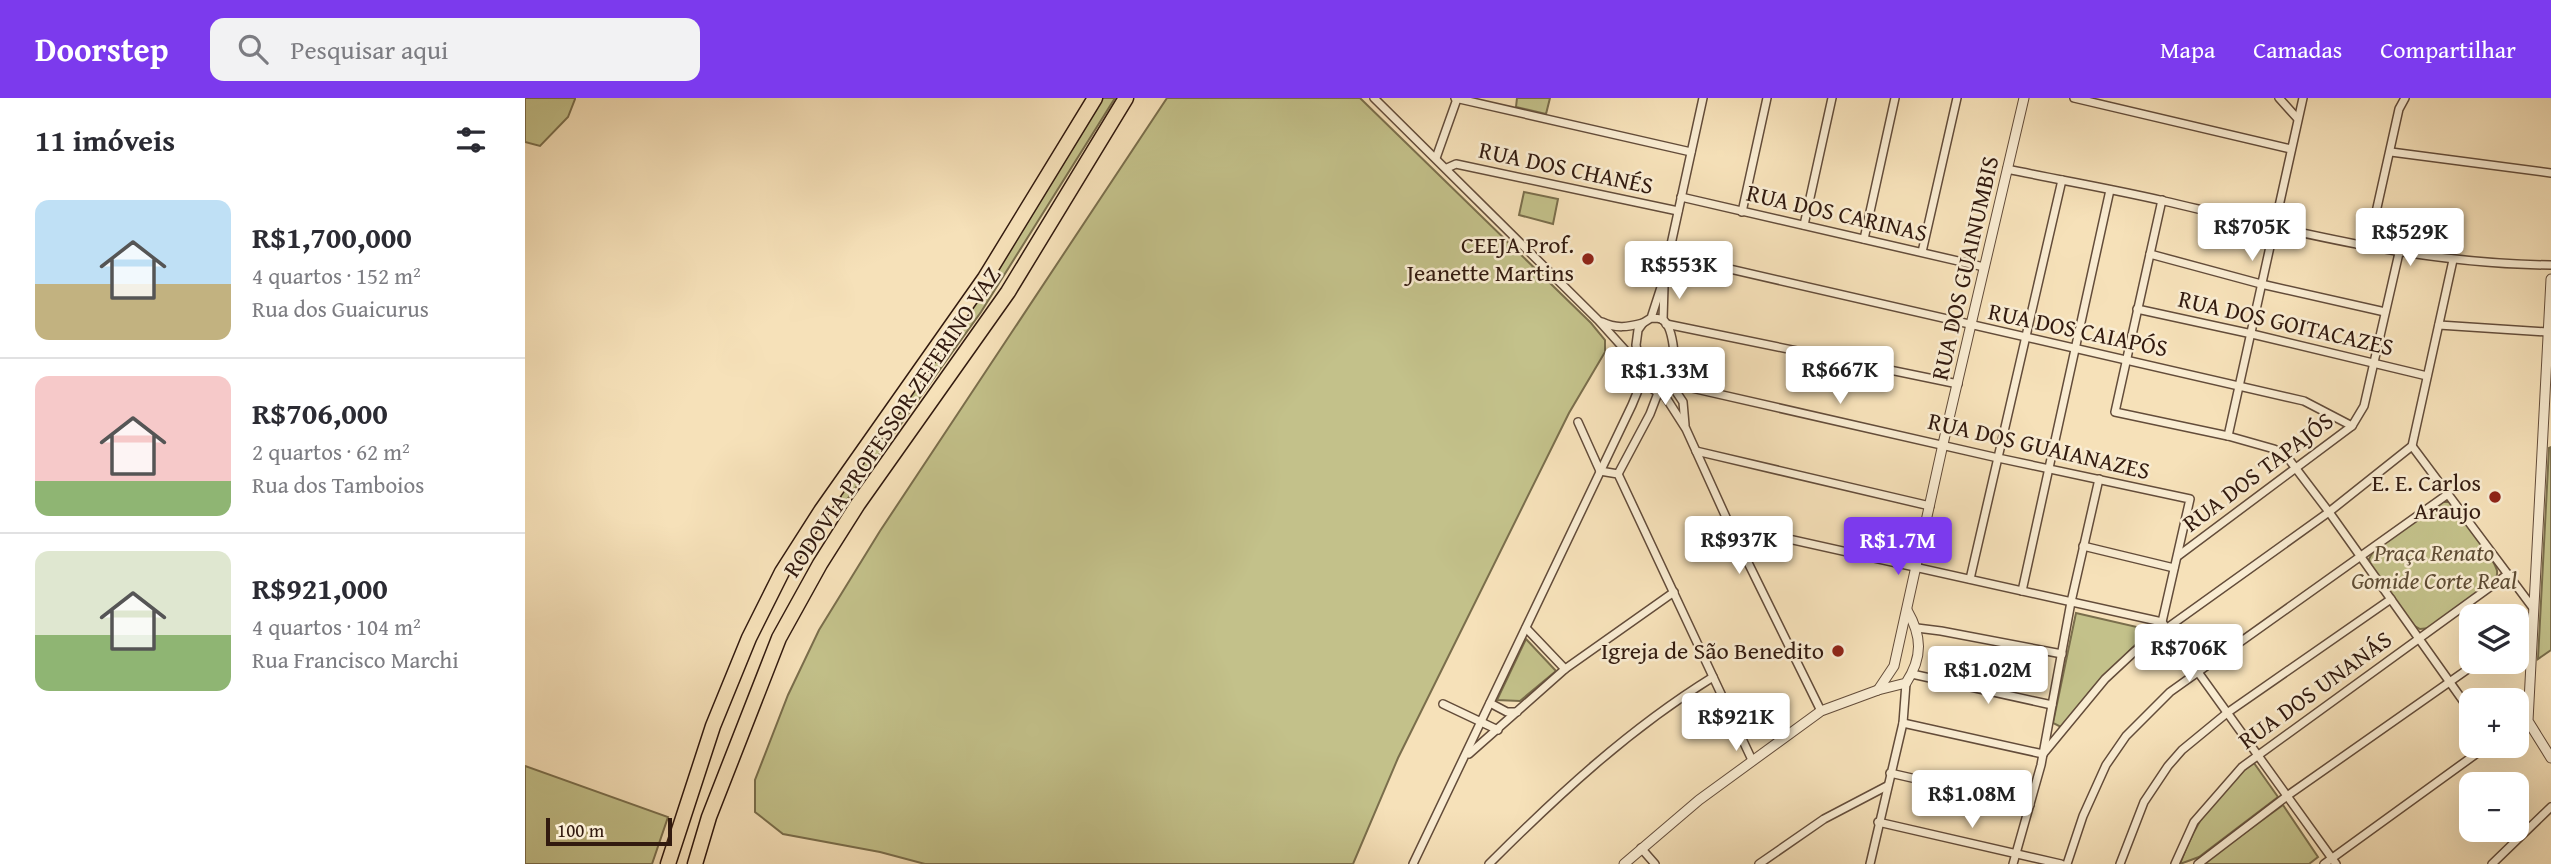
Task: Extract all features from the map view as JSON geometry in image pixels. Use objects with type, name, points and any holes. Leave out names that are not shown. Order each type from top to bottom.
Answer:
[{"type":"highway","name":"RODOVIA PROFESSOR ZEFERINO VAZ","points":[[668,864],[713,726],[749,638],[782,572],[821,511],[985,278],[1095,98]]},
{"type":"highway","name":"RODOVIA PROFESSOR ZEFERINO VAZ","points":[[695,864],[709,817],[769,661],[820,564],[858,504],[1008,292],[1126,98]]},
{"type":"street","points":[[1374,98],[1447,168],[1626,351],[1638,359]]},
{"type":"street","points":[[1436,158],[1456,98],[1691,152]]},
{"type":"street","points":[[1598,320],[1609,326],[1625,328],[1651,318],[1669,256],[1703,98]]},
{"type":"street","points":[[1742,212],[1767,98]]},
{"type":"street","points":[[1804,225],[1832,98]]},
{"type":"street","points":[[1864,239],[1895,98]]},
{"type":"street","points":[[1922,252],[1957,98]]},
{"type":"street","name":"RUA DOS GUAINUMBIS","points":[[1878,690],[1894,666],[2024,98]]},
{"type":"street","points":[[2074,98],[2291,149]]},
{"type":"street","points":[[2120,108],[2122,98]]},
{"type":"street","points":[[2280,98],[2297,118]]},
{"type":"street","points":[[2228,436],[2303,98]]},
{"type":"street","points":[[2368,248],[2399,110],[2405,98]]},
{"type":"street","points":[[2391,152],[2551,173]]},
{"type":"street","name":"RUA DOS CHANÉS","points":[[1447,168],[1456,164],[1678,211]]},
{"type":"street","points":[[2007,169],[2162,200],[2368,248],[2453,260],[2551,265]]},
{"type":"street","points":[[1970,579],[2061,180]]},
{"type":"street","points":[[2022,591],[2110,190]]},
{"type":"street","name":"RUA DOS CARINAS","points":[[1681,197],[1984,267]]},
{"type":"street","points":[[2162,200],[2115,412],[2228,436],[2274,449],[2288,458],[2459,695]]},
{"type":"street","name":"RUA DOS TAPAJÓS","points":[[2177,556],[2352,426],[2364,406],[2399,253]]},
{"type":"street","points":[[2150,254],[2261,284],[2385,312]]},
{"type":"street","name":"RUA DOS CAIAPÓS","points":[[1669,256],[2240,385],[2304,401],[2352,426]]},
{"type":"street","points":[[2043,754],[2105,679],[2164,625],[2329,512],[2412,446],[2453,260]]},
{"type":"street","points":[[2529,702],[2551,279]]},
{"type":"street","points":[[1663,281],[1665,322],[1674,353],[1674,385],[1683,402],[1686,429]]},
{"type":"street","name":"RUA DOS GOITACAZES","points":[[2137,309],[2427,376]]},
{"type":"street","points":[[1651,318],[1958,384]]},
{"type":"street","points":[[1643,323],[1638,330],[1641,372],[1648,385],[1661,393],[1686,429],[1730,526],[1821,711]]},
{"type":"street","points":[[2439,325],[2547,332]]},
{"type":"street","points":[[1417,862],[1632,405],[1639,388],[1641,372]]},
{"type":"street","points":[[1618,474],[1661,393],[1674,385]]},
{"type":"street","name":"RUA DOS GUAIANAZES","points":[[1674,385],[2190,499],[2177,556]]},
{"type":"street","points":[[1578,422],[1599,471]]},
{"type":"street","points":[[2412,446],[2533,608]]},
{"type":"street","points":[[1696,452],[1930,506]]},
{"type":"street","points":[[1599,471],[1618,474]]},
{"type":"street","points":[[1618,474],[1752,760]]},
{"type":"street","points":[[2013,864],[2043,754],[2071,602],[2099,479]]},
{"type":"street","points":[[2067,864],[2083,816],[2106,765],[2126,736],[2170,692],[2448,494]]},
{"type":"street","points":[[1730,526],[2164,625],[2334,861]]},
{"type":"street","name":"RUA DOS TAPAJÓS","points":[[2083,546],[2174,568]]},
{"type":"street","points":[[2164,625],[2177,556]]},
{"type":"street","name":"RUA DOS UNANÁS","points":[[2175,864],[2194,822],[2242,766],[2508,575]]},
{"type":"street","points":[[1465,757],[1565,669],[1674,592]]},
{"type":"street","points":[[2120,864],[2144,802],[2182,751],[2227,713],[2391,599]]},
{"type":"street","points":[[1870,864],[1903,723],[1909,679],[1920,641],[1917,628],[1907,610]]},
{"type":"street","points":[[2529,627],[2533,624]]},
{"type":"street","points":[[1526,628],[1565,669]]},
{"type":"street","points":[[1917,628],[2062,654]]},
{"type":"street","points":[[2198,864],[2287,796],[2460,674]]},
{"type":"street","points":[[1489,864],[1549,804],[1610,750],[1675,701],[1713,677]]},
{"type":"street","points":[[1624,864],[1699,800],[1821,711],[1909,679],[1930,679],[2052,705]]},
{"type":"street","points":[[1490,703],[1507,712],[1518,712]]},
{"type":"street","points":[[1443,704],[1498,730]]},
{"type":"street","points":[[1903,723],[2043,754]]},
{"type":"street","points":[[2529,724],[2551,758]]},
{"type":"street","points":[[2324,864],[2334,861],[2471,758]]},
{"type":"street","points":[[1890,773],[2030,805]]},
{"type":"street","points":[[1759,864],[1825,819],[1887,786]]},
{"type":"street","points":[[2492,864],[2551,807]]},
{"type":"street","points":[[1878,822],[2061,864]]},
{"type":"street","points":[[1641,848],[1655,864]]},
{"type":"green space","points":[[525,98],[575,98],[568,117],[540,146],[525,142]]},
{"type":"green space","points":[[1102,98],[1115,98],[981,312],[841,508],[841,490]]},
{"type":"green space","points":[[1167,98],[1360,98],[1591,323],[1605,340],[1605,352],[1569,413],[1398,758],[1353,864],[925,864],[880,852],[783,834],[755,812],[755,780],[788,695],[819,630],[880,531]]},
{"type":"green space","points":[[1517,98],[1550,98],[1546,114],[1516,107]]},
{"type":"green space","points":[[1524,192],[1558,199],[1553,224],[1519,215]]},
{"type":"green space","points":[[2551,447],[2551,650],[2538,659],[2549,448]]},
{"type":"green space","name":"Praça Renato Gomide Corte Real","points":[[2443,502],[2449,502],[2488,553],[2497,574],[2493,584],[2464,604],[2459,604],[2459,608],[2430,628],[2420,629],[2413,625],[2371,566],[2369,559],[2375,548]]},
{"type":"green space","points":[[2076,613],[2150,630],[2091,690],[2063,728],[2053,723]]},
{"type":"green space","points":[[1526,639],[1556,671],[1520,701],[1497,700]]},
{"type":"green space","points":[[2254,763],[2278,797],[2199,857],[2180,864],[2192,835],[2218,795]]},
{"type":"green space","points":[[525,766],[668,817],[652,864],[525,864]]},
{"type":"green space","points":[[2283,805],[2318,857],[2309,864],[2202,864]]},
{"type":"place","name":"CEEJA Prof. Jeanette Martins","points":[[1588,259]]},
{"type":"place","name":"E. E. Carlos Araujo","points":[[2495,497]]},
{"type":"place","name":"Igreja de São Benedito","points":[[1838,651]]}]
